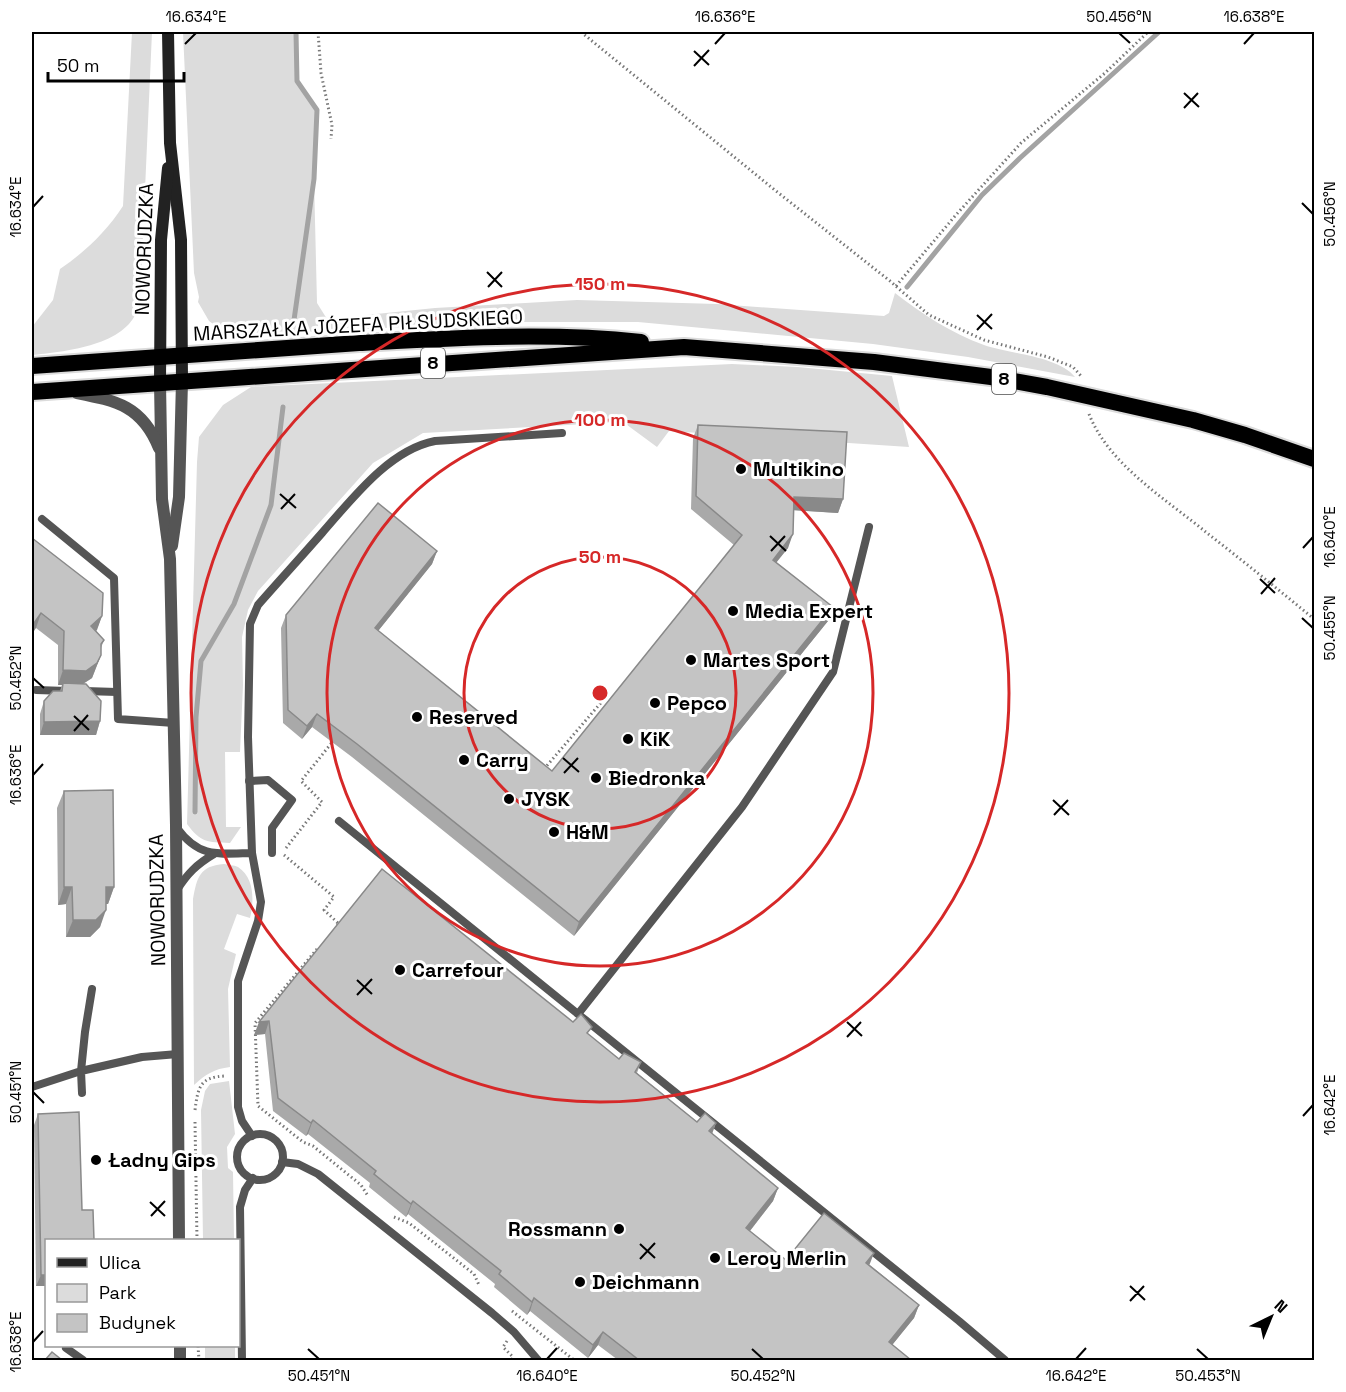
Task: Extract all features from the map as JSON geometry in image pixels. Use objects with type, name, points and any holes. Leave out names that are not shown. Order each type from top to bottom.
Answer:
[{"type":"highway","name":"MARSZAŁKA JÓZEFA PIŁSUDSKIEGO","points":[[182,355],[431,339],[536,336],[608,338],[684,347],[874,362],[933,368],[1088,396],[1204,423],[1314,459]]},
{"type":"highway","name":"MARSZAŁKA JÓZEFA PIŁSUDSKIEGO","points":[[182,381],[684,347]]},
{"type":"highway","name":"8","points":[[32,366],[182,355]]},
{"type":"highway","name":"8","points":[[32,392],[182,381]]},
{"type":"main road","name":"NOWORUDZKA","points":[[168,32],[170,143],[181,240],[182,381]]},
{"type":"main road","name":"NOWORUDZKA","points":[[160,383],[161,240],[170,143]]},
{"type":"street","name":"NOWORUDZKA","points":[[171,559],[179,497],[182,381]]},
{"type":"street","name":"NOWORUDZKA","points":[[160,383],[162,499],[171,559],[176,825],[179,1239]]},
{"type":"street","points":[[61,390],[122,404],[135,413],[154,438],[160,451]]},
{"type":"lane","points":[[252,1136],[242,1121],[238,1107],[238,981],[258,921],[261,902],[252,852],[249,781],[250,624],[258,605],[364,486],[408,450],[423,443],[435,441],[562,433]]},
{"type":"lane","points":[[42,519],[114,578],[118,719],[174,723]]},
{"type":"lane","points":[[578,1014],[742,807],[833,672],[869,527]]},
{"type":"lane","points":[[36,690],[117,692]]},
{"type":"lane","points":[[249,781],[268,780],[292,800],[272,828],[272,853]]},
{"type":"lane","points":[[339,821],[1005,1360]]},
{"type":"lane","points":[[176,825],[186,840],[197,848],[214,854],[252,852]]},
{"type":"lane","points":[[176,892],[187,874],[200,862],[214,854]]},
{"type":"lane","points":[[82,1093],[81,1071],[92,989]]},
{"type":"lane","points":[[32,1087],[81,1071],[142,1057],[178,1054]]},
{"type":"lane","points":[[262,1134],[277,1141],[282,1151],[282,1162],[278,1171],[271,1177],[253,1178],[244,1172],[237,1157],[243,1142],[252,1136],[262,1134]]},
{"type":"lane","points":[[282,1162],[298,1164],[318,1174],[492,1313],[514,1332],[538,1360]]},
{"type":"lane","points":[[242,1360],[240,1207],[245,1190],[253,1178]]},
{"type":"lane","points":[[66,1348],[83,1360]]},
{"type":"path","points":[[318,32],[321,73],[332,125],[332,139]]},
{"type":"path","points":[[581,32],[929,315],[984,340],[1048,357],[1073,367],[1084,380],[1089,414],[1097,432],[1112,453],[1149,486],[1314,619]]},
{"type":"path","points":[[896,286],[1021,143],[1105,73],[1148,32]]},
{"type":"path","points":[[543,771],[605,698]]},
{"type":"path","points":[[331,933],[339,924],[324,910],[334,897],[282,853],[322,802],[301,781],[340,732]]},
{"type":"path","points":[[323,942],[255,1023],[258,1106],[361,1185],[367,1195],[376,1202]]},
{"type":"path","points":[[197,1239],[195,1108],[198,1090],[205,1080],[213,1076],[237,1075],[257,1078]]},
{"type":"path","points":[[393,1216],[409,1223],[474,1274],[479,1285]]},
{"type":"path","points":[[506,1306],[574,1360]]},
{"type":"green space","points":[[132,32],[152,32],[138,309],[129,324],[105,340],[75,349],[32,355],[32,327],[53,300],[60,269],[94,241],[123,206]]},
{"type":"green space","points":[[183,32],[297,32],[297,81],[317,110],[314,179],[317,303],[327,319],[435,308],[577,300],[717,304],[884,316],[889,313],[895,293],[926,316],[960,335],[994,348],[1057,364],[1075,377],[968,357],[873,344],[638,322],[499,322],[230,336],[209,321],[198,302],[194,273]]},
{"type":"green space","points":[[732,364],[798,367],[892,376],[909,447],[669,431],[657,447],[623,422],[423,433],[373,463],[258,591],[248,610],[242,637],[243,685],[240,752],[225,752],[226,827],[241,827],[230,843],[205,840],[196,835],[187,824],[197,462],[199,437],[223,405],[251,387]]},
{"type":"green space","points":[[224,864],[238,867],[244,872],[252,891],[250,918],[237,914],[224,949],[236,954],[228,989],[230,1067],[210,1073],[194,1085],[193,899],[198,879],[204,870]]},
{"type":"green space","points":[[229,1081],[235,1134],[227,1147],[228,1168],[233,1172],[234,1239],[203,1239],[201,1110],[205,1091],[210,1084]]},
{"type":"green space","points":[[205,1347],[235,1347],[235,1360],[205,1360]]},
{"type":"building","points":[[698,425],[847,432],[843,499],[794,497],[793,534],[773,560],[833,607],[579,922],[317,714],[307,726],[288,710],[286,615],[378,503],[437,551],[375,628],[552,771],[742,535],[696,496]]},
{"type":"building","points":[[32,538],[103,593],[102,616],[91,626],[104,640],[101,644],[101,655],[97,663],[86,671],[63,670],[64,631],[41,613],[32,626]]},
{"type":"building","points":[[63,683],[86,684],[101,701],[100,721],[44,722],[44,701],[53,691],[62,691]]},
{"type":"building","points":[[113,790],[114,887],[106,887],[106,910],[96,920],[73,920],[72,887],[64,887],[64,791]]},
{"type":"building","points":[[382,869],[573,1022],[581,1014],[592,1027],[587,1033],[619,1059],[624,1053],[641,1062],[635,1072],[697,1122],[705,1113],[716,1123],[709,1131],[778,1188],[746,1228],[786,1260],[824,1213],[874,1253],[866,1263],[919,1305],[889,1342],[911,1360],[639,1360],[603,1332],[593,1345],[534,1298],[532,1302],[499,1274],[501,1271],[413,1201],[411,1204],[374,1174],[376,1171],[313,1120],[311,1123],[278,1098],[269,1021],[259,1022]]},
{"type":"building","points":[[79,1112],[82,1210],[93,1210],[94,1239],[45,1239],[45,1275],[41,1275],[38,1114]]},
{"type":"building","points":[[52,1352],[62,1360],[45,1360]]},
{"type":"waterway","points":[[294,320],[314,179],[317,110],[297,81],[296,32]]},
{"type":"waterway","points":[[907,287],[982,195],[1159,32]]},
{"type":"waterway","points":[[195,812],[196,717],[201,661],[234,604],[271,505],[283,407]]},
{"type":"place","name":"Multikino","points":[[741,469]]},
{"type":"place","name":"Media Expert","points":[[733,611]]},
{"type":"place","name":"Martes Sport","points":[[691,660]]},
{"type":"place","name":"Pepco","points":[[655,703]]},
{"type":"place","name":"Reserved","points":[[417,717]]},
{"type":"place","name":"KiK","points":[[628,739]]},
{"type":"place","name":"Carry","points":[[464,760]]},
{"type":"place","name":"Biedronka","points":[[596,778]]},
{"type":"place","name":"JYSK","points":[[509,799]]},
{"type":"place","name":"H&M","points":[[554,832]]},
{"type":"place","name":"Carrefour","points":[[400,970]]},
{"type":"place","name":"Ładny Gips","points":[[96,1160]]},
{"type":"place","name":"Rossmann","points":[[619,1229]]},
{"type":"place","name":"Leroy Merlin","points":[[715,1258]]},
{"type":"place","name":"Deichmann","points":[[580,1282]]}]
